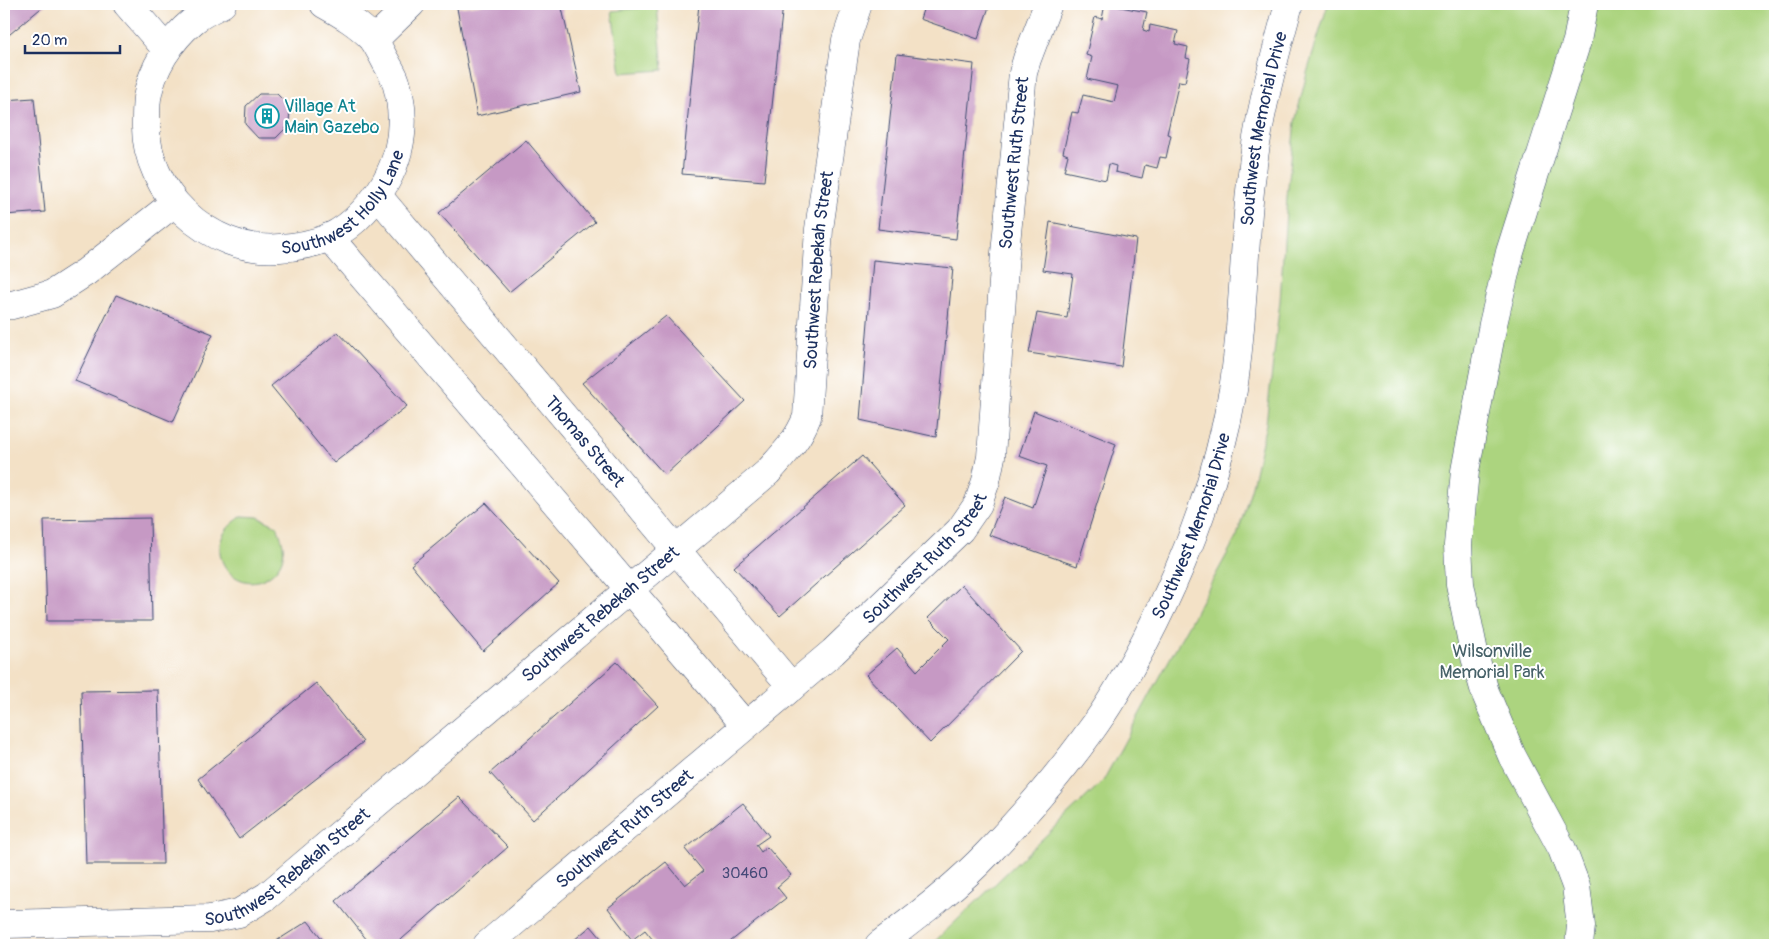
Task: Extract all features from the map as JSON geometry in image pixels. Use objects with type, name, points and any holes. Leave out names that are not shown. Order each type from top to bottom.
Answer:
[{"type":"street","points":[[128,4],[167,50]]},
{"type":"street","name":"Southwest Holly Lane","points":[[221,4],[193,21],[167,50],[155,71],[147,98],[146,132],[154,168],[174,203],[195,223],[210,232],[240,245],[266,249],[302,246],[329,237],[355,221],[378,196],[394,166],[402,136],[402,109],[396,80],[374,40],[350,18],[324,4]]},
{"type":"street","points":[[374,40],[411,4]]},
{"type":"street","name":"Southwest Rebekah Street","points":[[4,924],[210,919],[239,913],[266,896],[768,472],[801,434],[807,417],[819,229],[846,40],[858,4]]},
{"type":"street","name":"Southwest Ruth Street","points":[[487,945],[832,652],[960,530],[978,504],[991,458],[1005,253],[1023,73],[1048,4]]},
{"type":"street","name":"Southwest Memorial Drive","points":[[879,945],[938,899],[988,853],[1050,785],[1091,731],[1126,676],[1164,605],[1203,508],[1227,419],[1240,345],[1251,183],[1258,131],[1289,4]]},
{"type":"street","points":[[1579,945],[1581,926],[1576,886],[1562,849],[1512,756],[1485,692],[1475,657],[1460,584],[1458,546],[1465,471],[1495,315],[1510,252],[1577,40],[1584,4]]},
{"type":"street","name":"Thomas Street","points":[[378,196],[792,687]]},
{"type":"street","points":[[4,305],[12,305],[52,294],[86,272],[174,203]]},
{"type":"street","points":[[329,237],[745,725]]},
{"type":"green space","name":"Wilsonville Memorial Park","points":[[1328,4],[1775,4],[1775,945],[931,945],[1103,781],[1237,536],[1252,486],[1266,424],[1280,301],[1287,197],[1295,122],[1307,73]]},
{"type":"green space","points":[[657,6],[663,70],[621,73],[612,11]]},
{"type":"green space","points":[[242,516],[258,517],[277,526],[283,544],[283,556],[278,567],[269,576],[257,581],[245,581],[231,574],[222,561],[220,554],[220,547],[225,532]]},
{"type":"building","points":[[4,4],[46,4],[4,39]]},
{"type":"building","points":[[484,4],[561,4],[581,92],[477,116],[457,8]]},
{"type":"building","points":[[699,4],[783,4],[764,181],[682,174]]},
{"type":"building","points":[[925,4],[990,4],[978,39],[920,19]]},
{"type":"building","points":[[1105,4],[1147,12],[1143,30],[1149,32],[1150,25],[1178,31],[1175,44],[1188,47],[1186,58],[1190,59],[1185,82],[1179,81],[1167,134],[1171,135],[1166,158],[1160,157],[1157,168],[1145,165],[1142,178],[1115,172],[1116,166],[1109,164],[1106,180],[1064,171],[1068,155],[1063,153],[1072,112],[1078,113],[1083,95],[1114,102],[1118,86],[1087,79],[1092,57],[1086,55],[1095,17],[1102,19]]},
{"type":"building","points":[[897,54],[974,64],[956,239],[878,229]]},
{"type":"building","name":"Village At Main Gazebo","points":[[259,94],[277,94],[290,107],[289,125],[276,138],[258,138],[245,124],[246,106]]},
{"type":"building","points":[[34,98],[45,212],[4,215],[4,100]]},
{"type":"building","points":[[526,140],[595,222],[509,292],[439,213]]},
{"type":"building","points":[[1050,222],[1136,239],[1121,367],[1029,353],[1037,313],[1067,318],[1073,274],[1043,270]]},
{"type":"building","points":[[873,260],[953,268],[936,437],[860,420]]},
{"type":"building","points":[[116,295],[213,334],[173,422],[75,381]]},
{"type":"building","points":[[666,316],[745,401],[665,475],[582,383]]},
{"type":"building","points":[[338,332],[407,406],[334,463],[271,386]]},
{"type":"building","points":[[1034,411],[1116,444],[1077,566],[989,535],[1005,497],[1033,508],[1047,466],[1019,456]]},
{"type":"building","points":[[862,456],[905,505],[780,616],[734,567]]},
{"type":"building","points":[[486,503],[559,583],[483,651],[411,565]]},
{"type":"building","points":[[150,518],[152,621],[47,621],[44,520]]},
{"type":"building","points":[[962,585],[1021,651],[930,743],[866,675],[897,648],[917,671],[949,639],[928,618]]},
{"type":"building","points":[[617,662],[658,706],[533,820],[490,773]]},
{"type":"building","points":[[316,683],[363,742],[239,839],[198,779]]},
{"type":"building","points":[[158,690],[163,864],[86,864],[81,691]]},
{"type":"building","points":[[459,797],[508,847],[395,945],[371,945],[336,901]]},
{"type":"building","points":[[743,803],[769,836],[756,845],[761,852],[767,847],[791,875],[777,887],[786,898],[726,945],[657,945],[645,930],[632,940],[608,908],[666,862],[685,885],[703,871],[685,849]]},
{"type":"building","points":[[308,921],[327,945],[270,945]]},
{"type":"building","points":[[591,926],[607,945],[568,945]]},
{"type":"place","name":"Village At Main Gazebo","points":[[267,116]]}]
